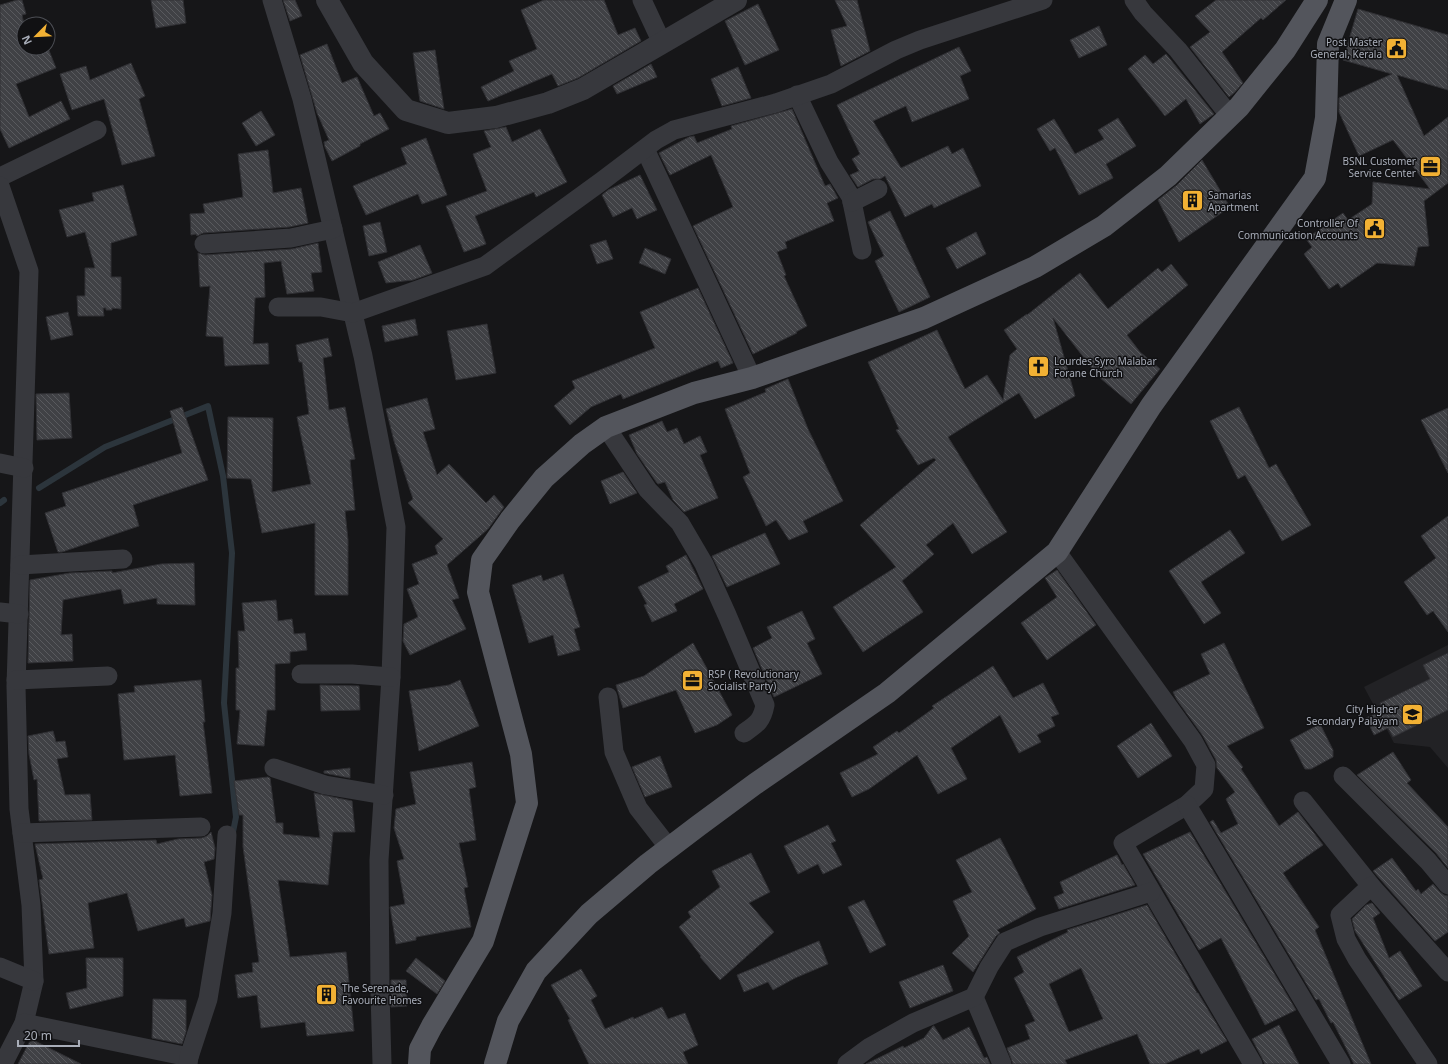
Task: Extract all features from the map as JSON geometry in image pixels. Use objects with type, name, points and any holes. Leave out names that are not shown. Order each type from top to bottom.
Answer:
[{"type":"main road","points":[[419,1064],[420,1049],[432,1026],[483,941],[527,803],[521,754],[478,592],[482,560],[510,520],[544,478],[582,444],[606,427],[694,393],[752,378],[924,318],[1035,267],[1104,226],[1168,176],[1230,116],[1285,50],[1317,0]]},
{"type":"main road","points":[[495,1064],[508,1021],[536,971],[589,914],[648,864],[755,784],[887,693],[1057,552],[1151,406],[1315,178],[1326,118],[1328,44],[1346,0]]},
{"type":"street","points":[[272,0],[302,98],[333,228],[363,356],[396,527],[391,677],[379,860],[382,1064]]},
{"type":"street","points":[[327,0],[363,63],[406,110],[448,123],[496,117],[548,103],[583,89],[736,0]]},
{"type":"street","points":[[642,0],[662,43]]},
{"type":"street","points":[[278,307],[321,307],[353,313],[484,266],[656,140],[674,130],[798,96],[831,84],[896,50],[920,40],[1043,0]]},
{"type":"street","points":[[1134,0],[1143,13],[1178,50],[1230,116]]},
{"type":"street","points":[[798,96],[829,162],[851,197],[862,250]]},
{"type":"street","points":[[0,177],[97,130]]},
{"type":"street","points":[[645,149],[752,378]]},
{"type":"street","points":[[0,186],[29,271],[24,468],[16,680],[19,809],[31,905],[34,982],[24,1023],[3,1064]]},
{"type":"street","points":[[852,202],[878,189]]},
{"type":"street","points":[[204,244],[291,238],[333,228]]},
{"type":"street","points":[[606,427],[648,490],[680,523],[704,564],[765,705],[763,716],[757,724],[744,733]]},
{"type":"street","points":[[0,463],[24,468]]},
{"type":"street","points":[[1057,552],[1192,741],[1206,765],[1204,789],[1187,805],[1123,843],[1253,1064]]},
{"type":"street","points":[[20,565],[122,559]]},
{"type":"street","points":[[0,612],[19,614]]},
{"type":"street","points":[[301,674],[352,674],[391,677]]},
{"type":"street","points":[[16,680],[108,676]]},
{"type":"street","points":[[608,697],[614,752],[638,808],[669,848]]},
{"type":"street","points":[[274,768],[325,785],[384,795]]},
{"type":"street","points":[[1343,776],[1428,860],[1448,884]]},
{"type":"street","points":[[1304,802],[1371,886],[1448,972]]},
{"type":"street","points":[[1187,805],[1341,1064]]},
{"type":"street","points":[[22,833],[201,827]]},
{"type":"street","points":[[24,1023],[188,1061],[208,999],[222,913],[227,835]]},
{"type":"street","points":[[1371,886],[1340,915],[1346,939],[1357,959],[1428,1064]]},
{"type":"street","points":[[847,1064],[870,1046],[913,1023],[974,997],[988,967],[1005,942],[1040,927],[1151,892]]},
{"type":"street","points":[[0,967],[34,982]]},
{"type":"street","points":[[974,997],[1002,1064]]},
{"type":"shaded area","name":"City Higher Secondary Palayam","points":[[1448,645],[1448,768],[1430,747],[1394,743],[1364,687]]},
{"type":"building","points":[[22,0],[26,14],[22,16],[16,16],[16,56],[51,56],[56,68],[16,84],[29,117],[61,101],[70,119],[9,148],[0,129],[0,5]]},
{"type":"building","points":[[151,0],[183,0],[186,23],[156,28]]},
{"type":"building","points":[[283,0],[295,0],[302,16],[290,21]]},
{"type":"building","points":[[544,0],[604,0],[618,35],[635,28],[641,41],[578,78],[558,86],[552,74],[488,101],[481,87],[514,71],[509,61],[537,49],[521,10]]},
{"type":"building","points":[[835,0],[857,0],[870,51],[841,66],[831,30],[847,26]]},
{"type":"building","points":[[1216,0],[1286,0],[1263,20],[1261,18],[1222,52],[1243,83],[1229,97],[1190,47],[1210,32],[1195,16]]},
{"type":"building","points":[[758,4],[779,50],[745,65],[725,21]]},
{"type":"building","points":[[1358,9],[1448,35],[1448,90],[1397,75],[1424,136],[1448,117],[1448,183],[1424,201],[1429,246],[1418,247],[1414,266],[1377,263],[1341,288],[1338,283],[1329,289],[1304,254],[1312,247],[1306,239],[1343,213],[1348,220],[1372,204],[1373,182],[1430,189],[1393,140],[1359,156],[1339,112],[1339,98],[1392,74],[1343,60]]},
{"type":"building","points":[[1099,26],[1107,45],[1079,58],[1070,40]]},
{"type":"building","points":[[327,44],[342,83],[357,77],[374,116],[380,113],[389,129],[332,161],[324,142],[329,140],[317,113],[300,55]]},
{"type":"building","points":[[959,47],[971,71],[960,76],[969,99],[912,122],[906,106],[873,121],[901,168],[948,146],[952,154],[963,148],[981,186],[934,208],[932,204],[905,217],[885,176],[880,179],[873,179],[858,187],[850,175],[859,171],[852,159],[860,154],[837,105]]},
{"type":"building","points":[[435,50],[444,109],[420,101],[413,53]]},
{"type":"building","points":[[1166,54],[1214,114],[1200,124],[1186,99],[1165,116],[1128,69],[1145,55],[1153,64]]},
{"type":"building","points":[[131,63],[145,96],[139,99],[155,156],[122,165],[104,99],[72,110],[60,74],[86,66],[90,80]]},
{"type":"building","points":[[651,64],[657,77],[617,94],[613,86]]},
{"type":"building","points":[[738,67],[751,98],[722,106],[711,79]]},
{"type":"building","points":[[792,109],[825,186],[830,184],[838,198],[827,203],[834,221],[785,242],[787,248],[777,252],[786,275],[784,276],[807,326],[796,332],[797,333],[753,354],[693,226],[733,207],[711,155],[670,175],[659,153],[689,137],[694,136],[697,143],[732,129],[731,126]]},
{"type":"building","points":[[261,111],[275,135],[256,146],[242,123]]},
{"type":"building","points":[[1118,118],[1136,146],[1106,164],[1113,178],[1079,195],[1055,148],[1050,151],[1037,129],[1054,119],[1075,154],[1104,139],[1098,130]]},
{"type":"building","points":[[506,127],[512,142],[540,129],[567,182],[536,197],[534,192],[475,216],[486,244],[464,252],[446,206],[487,191],[473,154],[491,147],[484,131]]},
{"type":"building","points":[[426,138],[447,195],[422,204],[418,194],[366,215],[353,186],[407,164],[401,148]]},
{"type":"building","points":[[268,150],[273,193],[301,188],[308,223],[289,227],[203,233],[197,236],[196,234],[191,235],[190,214],[205,213],[203,204],[243,197],[238,154]]},
{"type":"building","name":"Samarias Apartment","points":[[1202,160],[1230,207],[1179,242],[1158,200],[1177,185]]},
{"type":"building","points":[[640,175],[657,210],[637,219],[632,208],[613,217],[602,195],[608,190]]},
{"type":"building","points":[[123,185],[137,235],[111,243],[111,277],[121,277],[121,309],[112,308],[112,310],[106,310],[106,308],[103,308],[104,316],[78,316],[77,296],[85,296],[85,268],[95,268],[85,232],[67,237],[59,210],[94,201],[92,193]]},
{"type":"building","points":[[890,211],[930,297],[899,312],[875,261],[884,256],[868,222]]},
{"type":"building","points":[[380,222],[387,252],[369,256],[363,226]]},
{"type":"building","points":[[976,232],[986,254],[957,269],[946,248]]},
{"type":"building","points":[[606,240],[613,259],[597,264],[590,245]]},
{"type":"building","points":[[318,243],[322,272],[311,273],[314,291],[287,294],[281,261],[264,263],[265,297],[255,298],[253,344],[268,343],[269,364],[225,366],[223,337],[206,336],[210,286],[200,287],[198,253],[205,255],[292,249]]},
{"type":"building","points":[[420,245],[432,273],[413,280],[386,283],[378,262]]},
{"type":"building","points":[[645,248],[671,259],[665,274],[639,263]]},
{"type":"building","points":[[1171,264],[1188,285],[1127,335],[1140,352],[1160,369],[1131,404],[1099,377],[1053,318],[1075,396],[1035,419],[1019,393],[948,437],[1007,532],[972,554],[953,523],[926,545],[934,554],[902,581],[923,612],[863,652],[833,607],[896,567],[860,525],[936,460],[934,458],[918,465],[896,430],[899,429],[868,362],[937,330],[965,389],[987,375],[1003,400],[1010,355],[1017,349],[1004,330],[1027,315],[1080,273],[1108,309],[1158,268],[1162,272]]},
{"type":"building","points":[[698,288],[733,363],[721,368],[718,361],[623,399],[621,394],[591,407],[570,425],[554,406],[575,388],[572,381],[655,348],[640,312]]},
{"type":"building","points":[[68,312],[73,335],[51,340],[46,317]]},
{"type":"building","points":[[415,319],[418,335],[385,342],[382,326]]},
{"type":"building","points":[[487,324],[496,373],[456,380],[447,331]]},
{"type":"building","points":[[328,338],[332,356],[323,358],[329,410],[345,407],[355,459],[350,460],[355,510],[345,511],[348,540],[348,595],[315,595],[315,523],[262,533],[251,479],[227,478],[228,417],[273,418],[272,492],[311,484],[297,417],[309,414],[302,362],[299,362],[296,345]]},
{"type":"building","points":[[788,379],[808,429],[843,501],[803,521],[808,532],[789,540],[776,520],[766,526],[743,477],[750,473],[725,409],[766,392],[765,389]]},
{"type":"building","points":[[69,393],[72,438],[37,440],[36,394]]},
{"type":"building","points":[[427,398],[435,429],[423,432],[437,475],[449,464],[486,503],[494,495],[504,507],[488,529],[447,565],[459,598],[452,600],[466,629],[410,655],[403,641],[404,624],[418,617],[407,589],[419,584],[412,564],[438,554],[435,546],[443,539],[408,503],[413,499],[394,441],[386,409]]},
{"type":"building","points":[[182,407],[208,480],[133,505],[139,526],[62,552],[58,552],[45,513],[66,506],[62,493],[182,453],[170,411]]},
{"type":"building","points":[[1239,407],[1269,468],[1276,464],[1311,525],[1282,541],[1245,475],[1238,479],[1210,421]]},
{"type":"building","points":[[1448,408],[1448,473],[1421,420]]},
{"type":"building","points":[[662,421],[667,432],[677,428],[684,444],[700,436],[707,452],[700,455],[718,498],[684,512],[673,500],[665,482],[657,483],[637,454],[629,435]]},
{"type":"building","points":[[623,472],[637,493],[610,504],[601,481]]},
{"type":"building","points":[[1448,516],[1448,632],[1433,611],[1427,615],[1404,582],[1436,558],[1421,536]]},
{"type":"building","points":[[1230,530],[1245,553],[1201,582],[1221,613],[1204,624],[1169,571]]},
{"type":"building","points":[[765,533],[780,564],[727,587],[712,556]]},
{"type":"building","points":[[686,555],[703,589],[674,604],[677,611],[652,622],[644,605],[647,604],[638,587],[669,572],[666,566]]},
{"type":"building","points":[[194,563],[195,605],[157,604],[157,598],[124,604],[121,589],[63,600],[61,635],[72,634],[73,661],[28,663],[30,580],[70,573],[112,571],[112,573],[161,564]]},
{"type":"building","points":[[1057,570],[1096,625],[1047,660],[1021,623],[1057,597],[1045,578]]},
{"type":"building","points":[[563,574],[580,627],[574,629],[580,650],[558,656],[553,635],[529,643],[512,585],[541,575],[543,581]]},
{"type":"building","points":[[276,600],[278,621],[292,619],[294,634],[305,633],[307,650],[290,652],[290,663],[275,664],[275,710],[267,710],[264,746],[237,744],[240,710],[236,710],[236,668],[239,668],[238,631],[245,631],[242,603]]},
{"type":"building","points":[[802,611],[815,639],[807,643],[822,674],[774,697],[753,648],[772,638],[767,627]]},
{"type":"building","name":"RSP ( Revolutionary Socialist Party)","points":[[693,643],[732,715],[717,725],[695,733],[676,690],[623,708],[616,685],[644,676]]},
{"type":"building","points":[[1224,643],[1264,728],[1227,746],[1243,767],[1241,769],[1279,826],[1298,812],[1323,845],[1283,873],[1319,927],[1315,930],[1371,1064],[1354,1064],[1333,1022],[1331,1023],[1319,999],[1316,1000],[1210,822],[1213,820],[1221,833],[1238,824],[1226,799],[1235,792],[1217,768],[1216,760],[1203,736],[1177,700],[1173,692],[1210,674],[1201,654]]},
{"type":"building","points":[[1448,653],[1448,710],[1393,737],[1388,728],[1374,735],[1366,718],[1383,710],[1380,703],[1430,679],[1423,665]]},
{"type":"building","points":[[993,666],[1013,698],[1043,683],[1059,714],[1051,717],[1055,726],[1037,735],[1041,742],[1019,753],[1000,715],[951,748],[967,779],[938,794],[917,755],[869,789],[852,797],[840,773],[878,754],[873,747],[897,731],[899,733],[934,708],[932,706]]},
{"type":"building","points":[[201,680],[205,722],[203,722],[212,793],[180,796],[175,755],[124,760],[118,694],[135,692],[134,686]]},
{"type":"building","points":[[460,680],[479,726],[419,751],[409,691],[449,685]]},
{"type":"building","points":[[320,685],[359,686],[360,710],[321,711]]},
{"type":"building","points":[[1151,723],[1172,756],[1138,778],[1117,746]]},
{"type":"building","points":[[1320,724],[1333,750],[1333,757],[1311,769],[1305,769],[1290,740]]},
{"type":"building","points":[[53,731],[56,742],[65,741],[68,757],[57,759],[65,795],[90,794],[92,820],[39,821],[37,779],[34,780],[29,754],[28,736]]},
{"type":"building","points":[[1393,752],[1411,780],[1407,783],[1448,827],[1448,868],[1436,853],[1357,775]]},
{"type":"building","points":[[660,756],[672,787],[645,797],[632,767]]},
{"type":"building","points":[[472,762],[476,787],[469,789],[476,840],[459,843],[468,887],[464,888],[471,927],[416,937],[416,940],[396,944],[390,907],[405,904],[397,861],[404,859],[394,828],[396,809],[416,804],[410,772]]},
{"type":"building","points":[[350,768],[350,778],[324,773],[324,771]]},
{"type":"building","points":[[270,778],[276,823],[283,823],[283,834],[320,838],[314,793],[352,801],[355,832],[333,832],[328,885],[278,880],[290,957],[346,952],[354,1031],[307,1036],[305,1022],[261,1028],[257,995],[238,998],[235,975],[253,972],[252,963],[259,962],[243,847],[243,815],[239,815],[234,781]]},
{"type":"building","points":[[828,825],[836,841],[831,843],[842,865],[823,874],[818,864],[798,874],[784,846]]},
{"type":"building","points":[[211,832],[215,848],[214,859],[204,862],[212,895],[210,921],[186,927],[184,918],[138,931],[127,893],[88,903],[94,948],[49,954],[39,880],[43,879],[35,844],[156,840],[157,844],[178,839],[202,838]]},
{"type":"building","points":[[1190,832],[1296,1010],[1265,1025],[1221,938],[1199,950],[1143,854]]},
{"type":"building","points":[[1000,838],[1036,909],[997,930],[1000,933],[996,936],[973,972],[952,953],[969,936],[953,901],[972,892],[956,860]]},
{"type":"building","points":[[751,853],[770,892],[749,903],[774,932],[720,980],[700,957],[701,956],[679,927],[691,917],[688,912],[720,887],[712,871]]},
{"type":"building","points":[[1117,855],[1135,885],[1059,909],[1054,897],[1064,893],[1060,882]]},
{"type":"building","points":[[1392,858],[1416,891],[1418,889],[1421,894],[1433,884],[1440,892],[1448,896],[1448,932],[1435,941],[1373,871]]},
{"type":"building","points":[[864,900],[886,945],[870,953],[848,907]]},
{"type":"building","points":[[1372,903],[1380,913],[1373,918],[1389,958],[1400,951],[1422,986],[1399,1000],[1355,931],[1352,919],[1366,905]]},
{"type":"building","points":[[1147,905],[1197,993],[1227,1041],[1201,1054],[1199,1049],[1165,1064],[1150,1064],[1137,1034],[1065,1060],[1067,1064],[1013,1064],[1007,1048],[1030,1039],[1025,1025],[1035,1021],[1014,978],[1024,972],[1017,957],[1068,932],[1067,930]],"holes":[[[1081,968],[1103,1019],[1069,1032],[1049,984]]]},
{"type":"building","points":[[819,941],[828,964],[795,978],[773,990],[768,982],[744,992],[737,975]]},
{"type":"building","points":[[86,958],[123,958],[123,996],[70,1009],[66,993],[87,988]]},
{"type":"building","points":[[416,958],[445,981],[437,994],[406,971]]},
{"type":"building","points":[[943,965],[953,991],[910,1008],[899,982]]},
{"type":"building","points":[[581,969],[597,996],[591,1000],[605,1029],[662,1007],[668,1019],[685,1013],[698,1045],[683,1052],[688,1064],[589,1064],[568,1020],[570,1019],[551,985]]},
{"type":"building","points":[[391,980],[406,980],[407,1006],[391,1007]]},
{"type":"building","points":[[153,999],[186,1000],[186,1032],[182,1044],[152,1038]]},
{"type":"building","points":[[1279,1025],[1299,1064],[1265,1064],[1252,1039]]},
{"type":"building","points":[[933,1026],[943,1040],[969,1027],[984,1058],[987,1057],[990,1064],[866,1064],[903,1046],[904,1048],[924,1038]]},
{"type":"building","points":[[31,1039],[81,1064],[18,1064]]},
{"type":"waterway","points":[[39,488],[105,447],[208,406],[223,476],[232,553],[224,703],[236,817],[232,837]]},
{"type":"waterway","points":[[0,503],[4,500]]},
{"type":"place","name":"Post Master General, Kerala","points":[[1397,48]]},
{"type":"place","name":"BSNL Customer Service Center","points":[[1431,167]]},
{"type":"place","name":"Samarias Apartment","points":[[1192,201]]},
{"type":"place","name":"Controller Of Communication Accounts","points":[[1374,229]]},
{"type":"place","name":"Lourdes Syro Malabar Forane Church","points":[[1038,367]]},
{"type":"place","name":"RSP ( Revolutionary Socialist Party)","points":[[693,680]]},
{"type":"place","name":"City Higher Secondary Palayam","points":[[1413,715]]},
{"type":"place","name":"The Serenade, Favourite Homes","points":[[326,994]]}]
